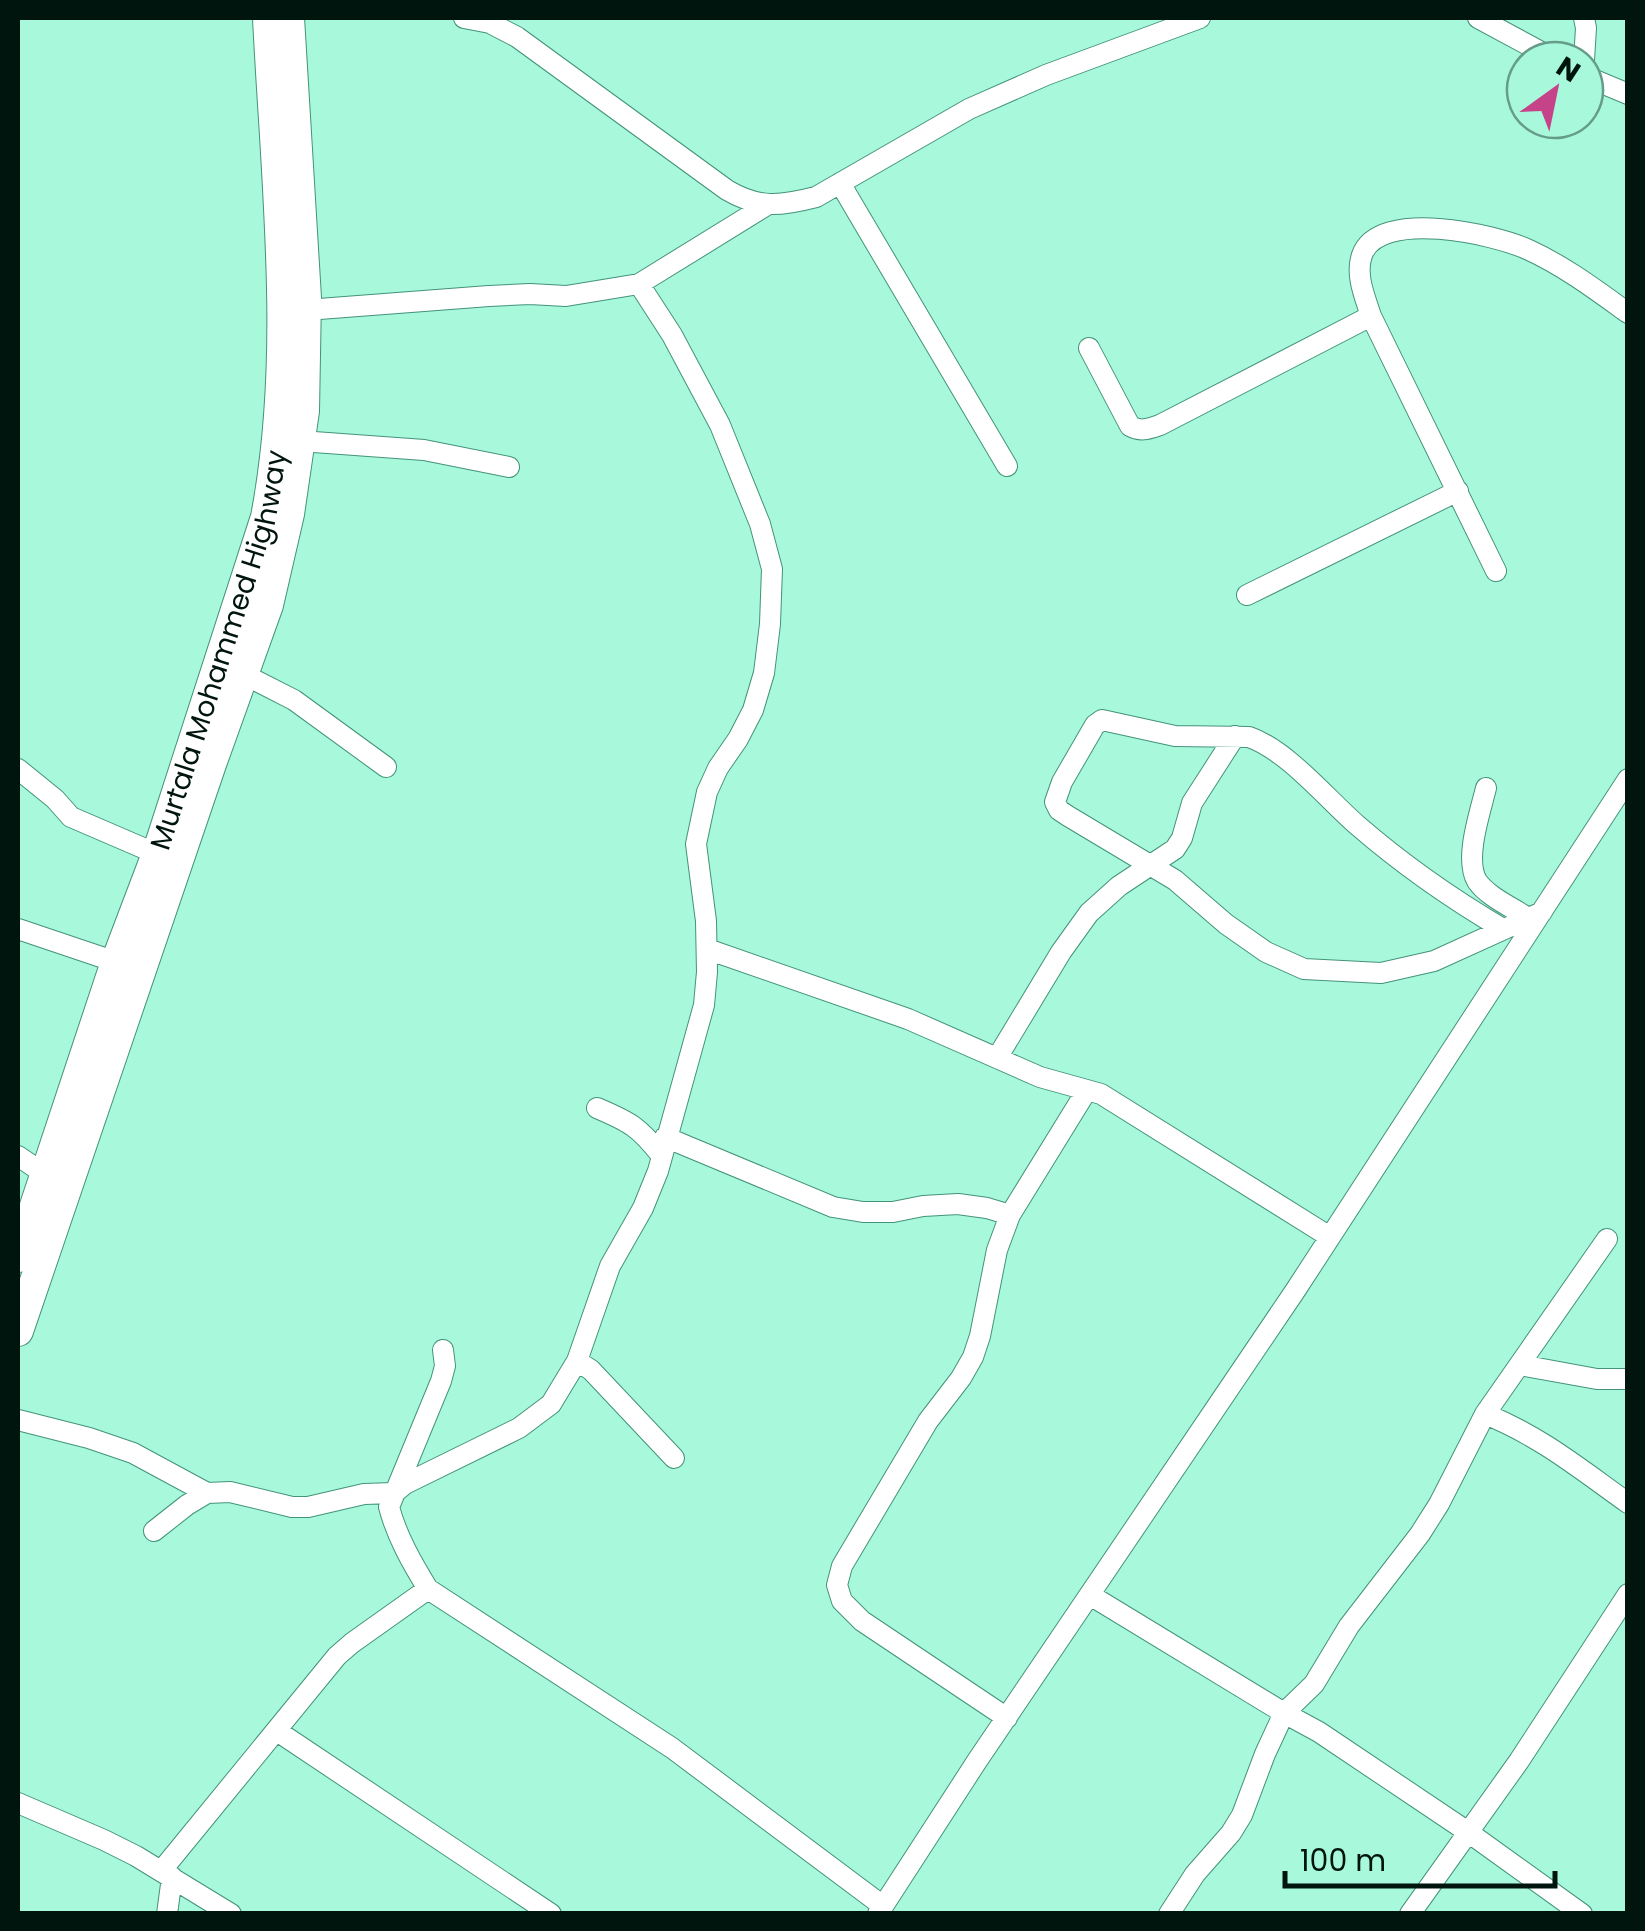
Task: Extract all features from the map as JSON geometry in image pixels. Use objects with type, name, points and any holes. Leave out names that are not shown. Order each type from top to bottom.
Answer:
[{"type":"highway","name":"Murtala Mohammed Highway","points":[[18,1257],[116,962],[157,854],[266,517],[276,466],[282,302],[268,18]]},
{"type":"highway","points":[[18,1330],[268,605],[289,514],[304,411],[306,310],[289,18]]},
{"type":"street","points":[[464,18],[501,23],[728,190],[746,201],[767,205],[816,197],[969,109],[1046,75],[1200,18]]},
{"type":"street","points":[[1478,18],[1519,40]]},
{"type":"street","points":[[840,183],[1007,466]]},
{"type":"street","points":[[306,310],[489,296],[566,296],[639,284],[767,205]]},
{"type":"street","points":[[1496,571],[1371,316],[1361,282],[1360,261],[1369,244],[1379,236],[1442,227],[1523,247],[1550,260],[1628,313]]},
{"type":"street","points":[[154,1531],[207,1493],[230,1492],[292,1507],[308,1507],[364,1494],[394,1493],[519,1428],[551,1404],[577,1362],[610,1266],[643,1208],[704,1005],[706,921],[696,844],[706,792],[754,710],[764,673],[772,569],[760,524],[720,425],[672,335],[639,284]]},
{"type":"street","points":[[1089,348],[1130,426],[1147,430],[1371,316]]},
{"type":"street","points":[[300,442],[424,450],[508,466]]},
{"type":"street","points":[[1247,595],[1458,491]]},
{"type":"street","points":[[243,674],[294,700],[386,767]]},
{"type":"street","points":[[1503,930],[1413,869],[1259,740],[1174,736],[1102,720],[1095,724],[1055,802],[1068,816],[1174,880],[1266,952],[1304,968],[1381,974],[1434,961],[1503,930],[1535,915]]},
{"type":"street","points":[[996,1058],[1088,912],[1150,863],[1176,848],[1192,803],[1234,736]]},
{"type":"street","points":[[18,769],[71,816],[157,854]]},
{"type":"street","points":[[443,1350],[445,1366],[441,1381],[388,1508],[394,1528],[428,1589],[672,1748],[881,1910],[1330,1237],[1535,915],[1628,779]]},
{"type":"street","points":[[1486,788],[1471,860],[1475,878],[1494,896],[1535,915]]},
{"type":"street","points":[[18,929],[116,962]]},
{"type":"street","points":[[707,949],[908,1019],[1040,1077],[1114,1100],[1330,1237]]},
{"type":"street","points":[[1006,1718],[862,1622],[842,1601],[837,1584],[842,1566],[928,1421],[973,1358],[1010,1215],[1086,1090]]},
{"type":"street","points":[[597,1108],[629,1121],[664,1146],[834,1207],[893,1212],[958,1204],[1010,1215]]},
{"type":"street","points":[[18,1156],[46,1175]]},
{"type":"street","points":[[1169,1914],[1195,1874],[1236,1824],[1284,1713],[1314,1684],[1349,1626],[1420,1534],[1485,1414],[1608,1239]]},
{"type":"street","points":[[577,1362],[591,1370],[674,1458]]},
{"type":"street","points":[[1520,1365],[1597,1379],[1628,1379]]},
{"type":"street","points":[[1485,1414],[1542,1441],[1628,1503]]},
{"type":"street","points":[[18,1420],[133,1454],[207,1493]]},
{"type":"street","points":[[166,1914],[167,1873],[337,1656],[428,1589]]},
{"type":"street","points":[[1410,1914],[1519,1761],[1628,1594]]},
{"type":"street","points":[[1090,1595],[1319,1732],[1582,1914]]},
{"type":"street","points":[[277,1731],[551,1914]]},
{"type":"street","points":[[18,1803],[104,1840],[167,1873],[230,1914]]}]
